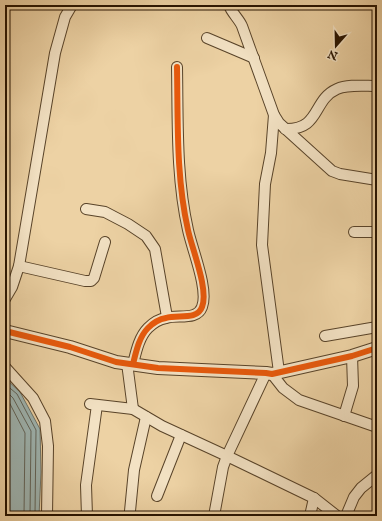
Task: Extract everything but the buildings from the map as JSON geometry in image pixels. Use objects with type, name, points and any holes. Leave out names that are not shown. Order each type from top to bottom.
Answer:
[{"type":"street","points":[[5,299],[12,287],[19,266],[55,53],[65,17],[72,5]]},
{"type":"street","points":[[229,5],[242,26],[274,115],[285,129],[332,171],[340,174],[377,180]]},
{"type":"street","points":[[207,38],[254,58]]},
{"type":"street","points":[[133,408],[130,364],[141,337],[148,328],[167,317],[191,316],[198,314],[202,308],[204,295],[202,280],[188,230],[179,180],[177,67]]},
{"type":"street","points":[[285,129],[303,127],[308,123],[328,95],[335,90],[344,86],[377,86]]},
{"type":"street","points":[[274,115],[262,216],[262,244],[272,373],[283,388],[299,400],[377,427]]},
{"type":"street","points":[[86,209],[105,212],[128,224],[146,236],[155,249],[167,317]]},
{"type":"street","points":[[354,232],[377,232]]},
{"type":"street","points":[[19,266],[85,282],[91,281],[94,278],[105,242]]},
{"type":"street","points":[[325,336],[377,327]]},
{"type":"street","points":[[5,331],[39,338],[116,362],[158,368],[272,373],[352,356],[377,348]]},
{"type":"street","points":[[344,416],[353,386],[352,356]]},
{"type":"street","points":[[5,367],[32,398],[45,421],[48,446],[47,516]]},
{"type":"street","points":[[214,516],[223,467],[227,456],[272,373]]},
{"type":"street","points":[[87,516],[86,485],[93,404],[133,408],[146,417],[181,435],[314,498],[337,516]]},
{"type":"street","points":[[130,511],[134,470],[146,417]]},
{"type":"street","points":[[157,496],[181,435]]},
{"type":"street","points":[[346,516],[354,497],[361,488],[377,475]]},
{"type":"street","points":[[310,516],[314,498]]},
{"type":"water","points":[[5,378],[20,392],[40,429],[41,472],[39,516],[5,516]]},
{"type":"cycle path","points":[[133,364],[140,340],[150,326],[170,317],[191,316],[196,314],[202,307],[204,300],[202,280],[188,230],[181,190],[178,149],[177,67]]},
{"type":"cycle path","points":[[5,331],[70,347],[116,362],[158,368],[272,374],[352,356],[377,348]]}]
